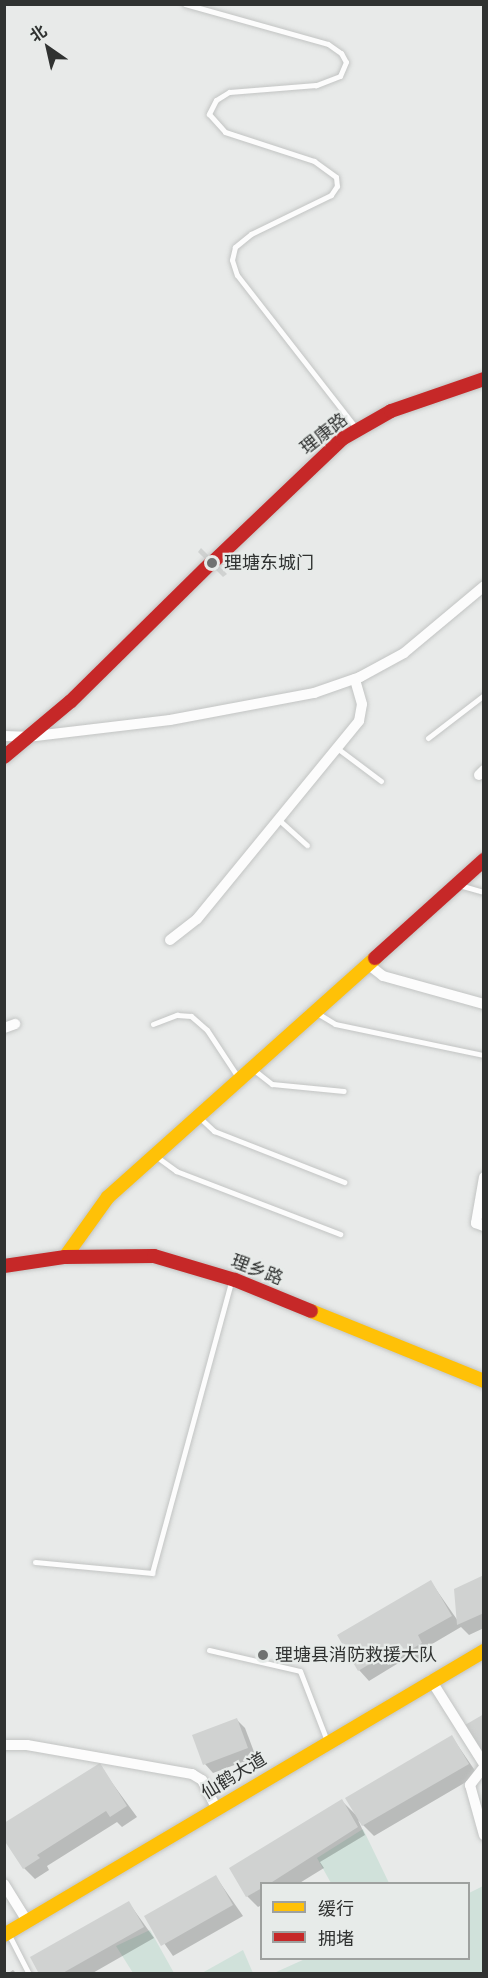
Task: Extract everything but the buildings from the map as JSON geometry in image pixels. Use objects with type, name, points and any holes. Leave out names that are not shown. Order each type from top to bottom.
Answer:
[{"type":"main road","name":"理康路","points":[[4,757],[71,700],[313,464],[357,429],[391,411],[483,379]]},
{"type":"main road","points":[[65,1257],[96,1208],[254,1070],[483,860]]},
{"type":"main road","name":"理乡路","points":[[4,1266],[65,1257],[154,1256],[232,1279],[483,1381]]},
{"type":"main road","name":"仙鹤大道","points":[[6,1934],[327,1741],[483,1651]]},
{"type":"street","points":[[4,736],[27,737],[240,708],[314,693],[355,679],[404,653],[483,586]]},
{"type":"street","points":[[170,940],[197,919],[337,748],[362,714],[355,679]]},
{"type":"street","points":[[369,965],[383,976],[483,1004]]},
{"type":"street","points":[[483,1177],[476,1223],[483,1226]]},
{"type":"street","points":[[431,1680],[483,1765],[470,1785],[483,1835]]},
{"type":"street","points":[[4,1745],[27,1745],[192,1774],[201,1780],[216,1808]]},
{"type":"street","points":[[4,1884],[27,1921]]},
{"type":"lane","points":[[185,4],[328,44],[341,53],[346,62],[340,76],[316,85],[229,92],[216,100],[209,114],[225,132],[315,161],[336,177],[337,186],[331,195],[251,234],[235,247],[232,260],[237,274],[357,429]]},
{"type":"lane","points":[[428,738],[483,695]]},
{"type":"lane","points":[[337,748],[381,782]]},
{"type":"lane","points":[[278,819],[307,845]]},
{"type":"lane","points":[[457,885],[483,892]]},
{"type":"lane","points":[[317,1013],[335,1024],[483,1055]]},
{"type":"lane","points":[[153,1024],[181,1014],[196,1020],[241,1081]]},
{"type":"lane","points":[[254,1070],[272,1084],[344,1091]]},
{"type":"lane","points":[[200,1117],[214,1131],[344,1182]]},
{"type":"lane","points":[[155,1155],[176,1171],[340,1234]]},
{"type":"lane","points":[[35,1562],[152,1573],[232,1279]]},
{"type":"lane","points":[[209,1650],[300,1671],[327,1741]]},
{"type":"lane","points":[[6,1934],[29,1974]]},
{"type":"shaded area","points":[[363,1829],[389,1882],[330,1882],[317,1858]]},
{"type":"shaded area","points":[[483,1886],[483,1973],[274,1973],[303,1960],[470,1960],[470,1892]]},
{"type":"shaded area","points":[[150,1930],[174,1973],[133,1973],[116,1946]]},
{"type":"shaded area","points":[[243,1950],[253,1973],[202,1973]]},
{"type":"traffic: slow","points":[[65,1257],[108,1197],[375,958]]},
{"type":"traffic: slow","points":[[311,1311],[484,1381]]},
{"type":"traffic: slow","points":[[4,1935],[484,1651]]},
{"type":"traffic: jam","points":[[214,561],[342,439],[391,411],[484,379]]},
{"type":"traffic: jam","points":[[4,757],[71,701],[210,564]]},
{"type":"traffic: jam","points":[[375,958],[484,860]]},
{"type":"traffic: jam","points":[[4,1266],[65,1257],[154,1256],[235,1280],[311,1311]]},
{"type":"place","name":"理塘东城门","points":[[212,563]]},
{"type":"place","name":"理塘县消防救援大队","points":[[263,1655]]}]
